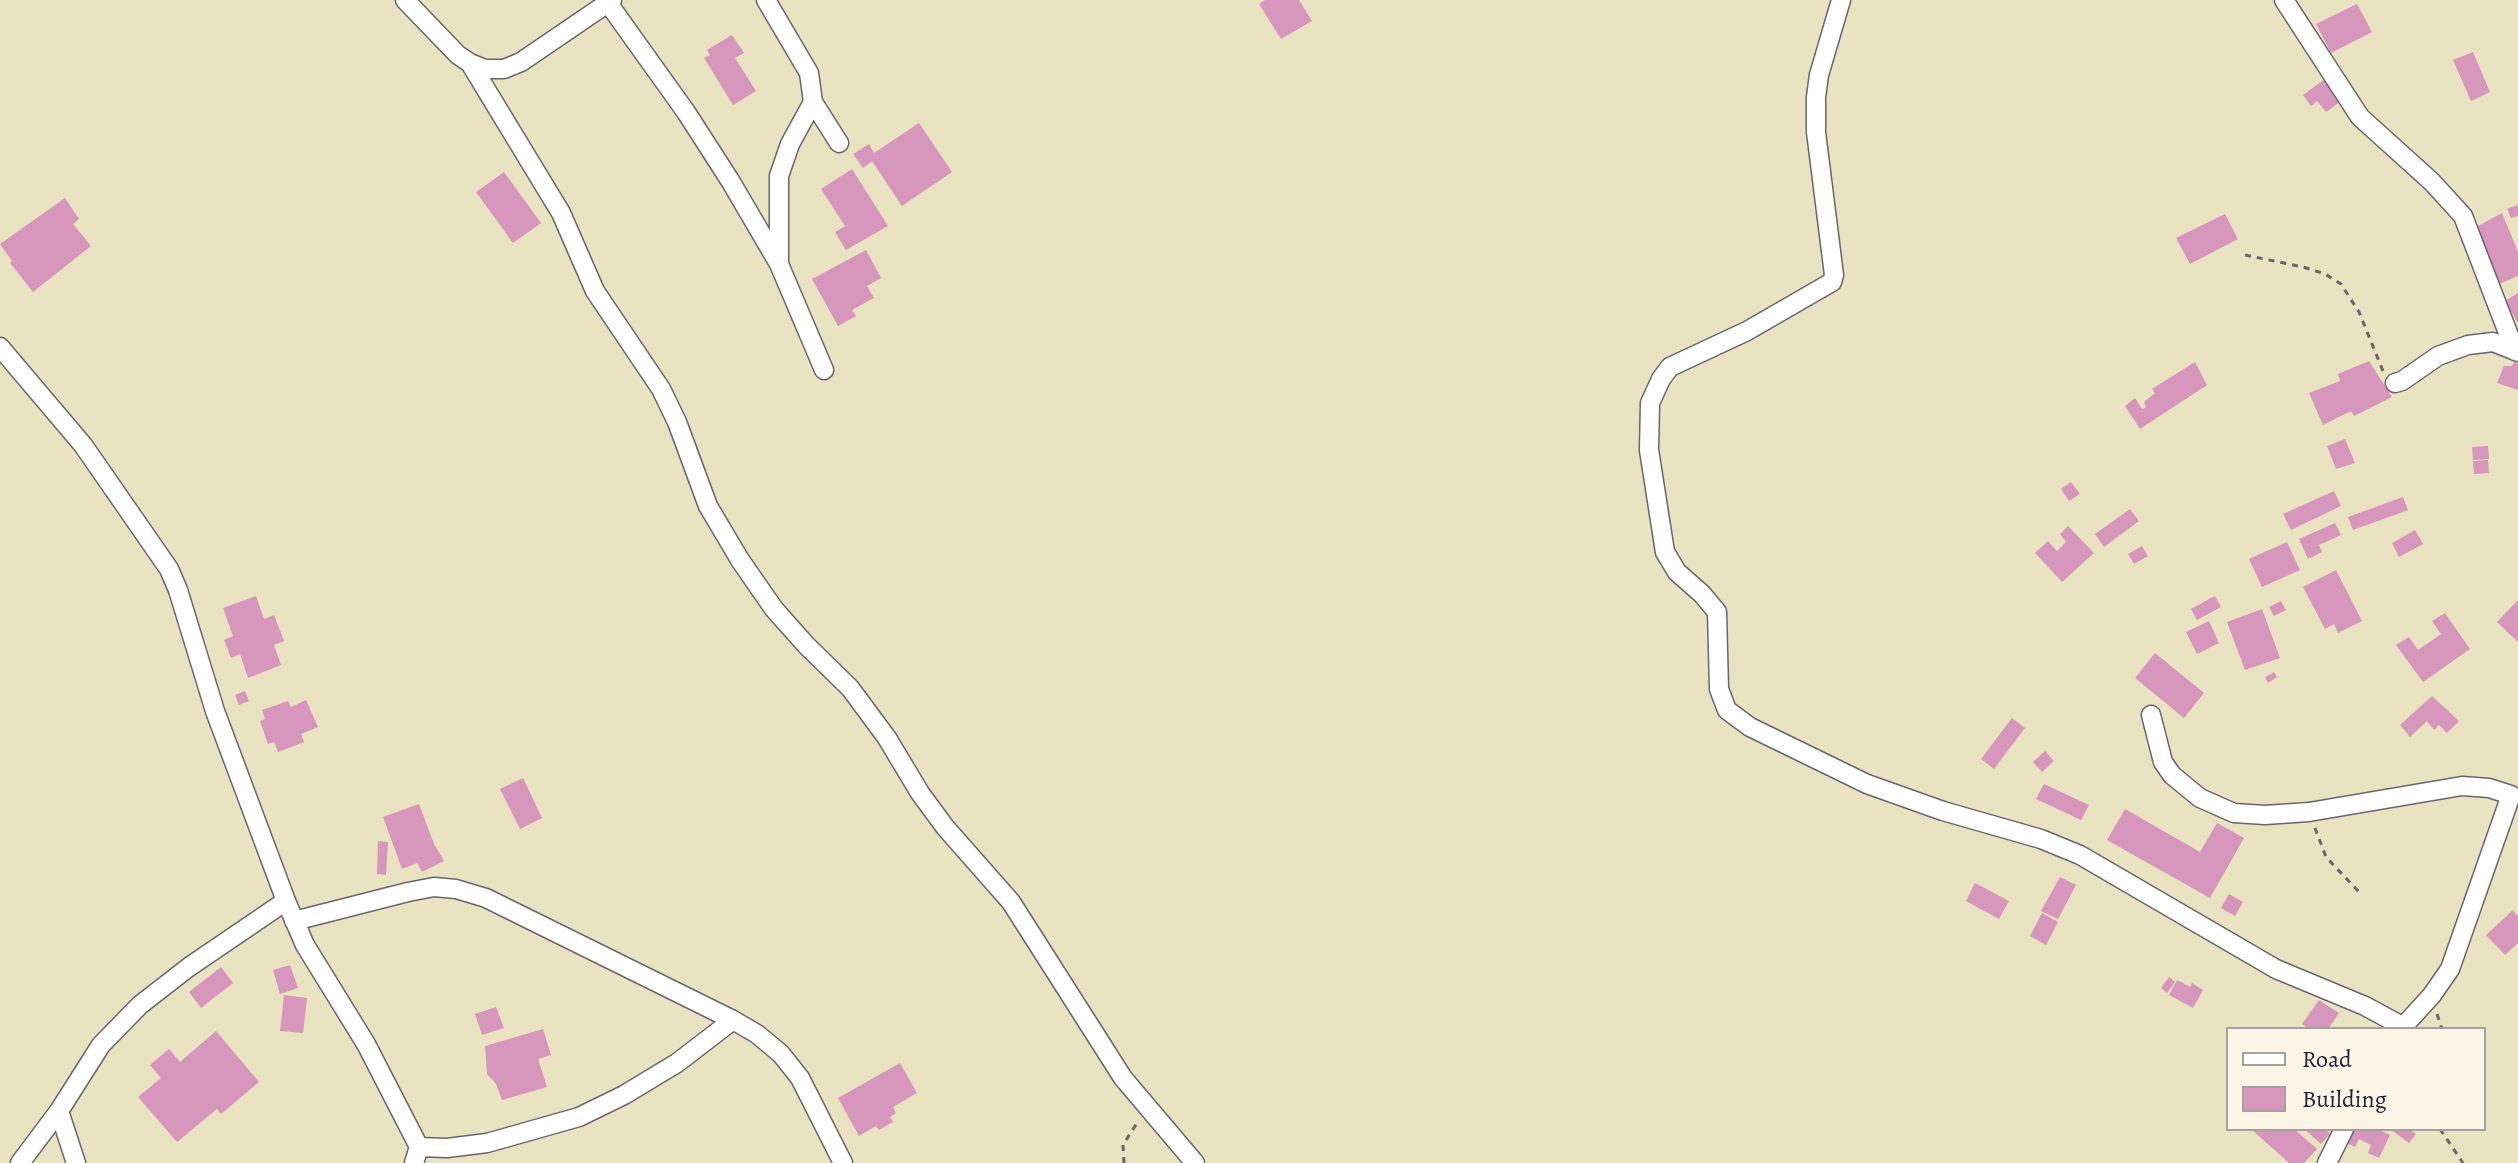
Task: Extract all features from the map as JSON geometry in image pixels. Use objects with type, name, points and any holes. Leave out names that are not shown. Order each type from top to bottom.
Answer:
[{"type":"street","points":[[405,0],[458,55],[485,69],[504,69],[521,62],[610,1],[686,112],[779,264],[824,370]]},
{"type":"street","points":[[766,0],[809,73],[813,102],[839,143]]},
{"type":"street","points":[[1841,0],[1819,75],[1816,97],[1816,132],[1834,275],[1832,282],[1747,331],[1670,367],[1650,403],[1649,450],[1665,552],[1677,572],[1717,612],[1721,699],[1736,718],[1750,727],[1867,784],[1943,811],[2041,839],[2080,855],[2276,969],[2365,1006],[2400,1027]]},
{"type":"street","points":[[2284,0],[2360,117],[2449,198],[2463,216],[2516,351]]},
{"type":"street","points":[[470,63],[561,213],[595,291],[661,389],[677,422],[708,506],[740,560],[790,627],[850,688],[945,827],[1011,902],[1123,1078],[1195,1163]]},
{"type":"street","points":[[779,264],[779,176],[790,144],[813,102]]},
{"type":"street","points":[[2395,383],[2455,348],[2493,342],[2516,351]]},
{"type":"street","points":[[0,347],[83,445],[169,569],[215,711],[294,921],[305,945],[366,1044],[416,1155],[487,1143],[579,1117],[624,1095],[677,1063],[733,1020]]},
{"type":"street","points":[[2151,715],[2163,762],[2172,775],[2200,798],[2234,813],[2309,812],[2462,786],[2514,790],[2450,969],[2432,995],[2403,1027]]},
{"type":"street","points":[[294,921],[434,887],[456,889],[486,898],[757,1034],[781,1054],[811,1097],[843,1163]]},
{"type":"street","points":[[20,1163],[59,1111],[101,1045],[140,1005],[189,967],[286,901]]},
{"type":"street","points":[[59,1111],[76,1163]]},
{"type":"street","points":[[2327,1163],[2343,1131]]},
{"type":"path","points":[[2245,255],[2303,267],[2325,274],[2341,284],[2359,312],[2388,382],[2395,383]]},
{"type":"path","points":[[2309,812],[2326,857],[2360,893]]},
{"type":"path","points":[[1124,1163],[1123,1145],[1148,1109]]},
{"type":"path","points":[[2441,1131],[2463,1163]]},
{"type":"building","points":[[1265,0],[1299,0],[1312,21],[1281,39],[1259,4]]},
{"type":"building","points":[[2357,4],[2372,32],[2331,53],[2316,24]]},
{"type":"building","points":[[732,35],[744,53],[735,58],[756,91],[733,105],[704,58],[710,55],[707,50]]},
{"type":"building","points":[[2473,52],[2490,92],[2471,101],[2453,60]]},
{"type":"building","points":[[2325,79],[2341,101],[2326,112],[2317,101],[2311,106],[2303,95]]},
{"type":"building","points":[[919,123],[952,172],[902,206],[872,161],[863,168],[853,154],[869,144],[874,153]]},
{"type":"building","points":[[852,169],[888,226],[846,250],[835,232],[845,226],[821,189]]},
{"type":"building","points":[[504,172],[541,223],[513,243],[476,192]]},
{"type":"building","points":[[65,198],[79,219],[73,224],[91,246],[33,292],[10,263],[12,261],[0,244]]},
{"type":"building","points":[[2518,205],[2518,216],[2511,218],[2507,209]]},
{"type":"building","points":[[2502,213],[2518,252],[2518,276],[2499,284],[2476,227]]},
{"type":"building","points":[[2225,214],[2238,239],[2190,264],[2176,238]]},
{"type":"building","points":[[866,250],[881,278],[867,286],[874,298],[852,310],[856,316],[838,326],[812,279]]},
{"type":"building","points":[[2518,293],[2518,323],[2509,308],[2505,311],[2502,303]]},
{"type":"building","points":[[2369,361],[2392,397],[2354,416],[2351,411],[2323,425],[2309,393],[2340,381],[2338,374]]},
{"type":"building","points":[[2195,362],[2207,385],[2140,429],[2125,406],[2135,398],[2142,409],[2146,407],[2144,402],[2155,393],[2152,389]]},
{"type":"building","points":[[2514,362],[2518,364],[2518,390],[2497,383],[2504,366],[2512,366]]},
{"type":"building","points":[[2345,439],[2355,463],[2336,469],[2327,446]]},
{"type":"building","points":[[2488,446],[2489,459],[2473,460],[2472,447]]},
{"type":"building","points":[[2488,460],[2489,473],[2474,474],[2473,461]]},
{"type":"building","points":[[2071,482],[2080,494],[2069,501],[2061,489]]},
{"type":"building","points":[[2334,491],[2341,506],[2291,530],[2283,514]]},
{"type":"building","points":[[2403,497],[2408,510],[2353,530],[2348,517]]},
{"type":"building","points":[[2130,509],[2139,521],[2104,547],[2095,534]]},
{"type":"building","points":[[2335,523],[2341,535],[2319,545],[2322,552],[2308,559],[2299,539]]},
{"type":"building","points":[[2068,526],[2094,553],[2062,582],[2035,553],[2048,541],[2057,551],[2066,542],[2060,534]]},
{"type":"building","points":[[2415,530],[2423,544],[2399,557],[2392,543]]},
{"type":"building","points":[[2287,542],[2300,570],[2262,587],[2249,559]]},
{"type":"building","points":[[2142,546],[2148,556],[2134,564],[2128,554]]},
{"type":"building","points":[[2336,570],[2362,621],[2338,633],[2334,624],[2325,629],[2303,587]]},
{"type":"building","points":[[256,596],[264,619],[274,615],[284,641],[274,645],[281,665],[248,678],[240,654],[231,658],[224,640],[233,636],[223,608]]},
{"type":"building","points":[[2215,596],[2221,607],[2197,620],[2191,609]]},
{"type":"building","points":[[2518,600],[2518,642],[2497,622]]},
{"type":"building","points":[[2281,601],[2286,610],[2274,616],[2269,607]]},
{"type":"building","points":[[2262,609],[2280,658],[2245,670],[2227,622]]},
{"type":"building","points":[[2445,613],[2470,649],[2423,682],[2396,645],[2409,637],[2418,650],[2441,634],[2432,621]]},
{"type":"building","points":[[2209,621],[2219,643],[2197,654],[2186,632]]},
{"type":"building","points":[[2155,653],[2204,693],[2184,718],[2135,678]]},
{"type":"building","points":[[2274,672],[2277,677],[2268,683],[2265,677]]},
{"type":"building","points":[[245,691],[249,701],[239,705],[235,695]]},
{"type":"building","points":[[2432,696],[2459,721],[2447,733],[2439,725],[2434,730],[2427,721],[2410,737],[2400,725]]},
{"type":"building","points":[[306,700],[318,727],[301,734],[304,742],[278,752],[274,742],[268,744],[260,721],[265,719],[262,710],[288,701],[291,707]]},
{"type":"building","points":[[2012,718],[2025,728],[1994,769],[1981,759]]},
{"type":"building","points":[[2045,751],[2054,761],[2042,772],[2033,762]]},
{"type":"building","points":[[523,778],[542,818],[520,829],[500,789]]},
{"type":"building","points":[[2044,784],[2089,805],[2081,820],[2036,799]]},
{"type":"building","points":[[419,804],[444,861],[422,872],[417,863],[402,869],[383,817]]},
{"type":"building","points":[[2125,809],[2200,852],[2217,823],[2244,838],[2210,898],[2107,840]]},
{"type":"building","points":[[378,841],[388,842],[386,875],[377,874]]},
{"type":"building","points":[[2060,877],[2076,885],[2058,919],[2041,911]]},
{"type":"building","points":[[1975,883],[2009,901],[1999,919],[1966,901]]},
{"type":"building","points":[[2229,894],[2243,902],[2235,916],[2221,908]]},
{"type":"building","points":[[2513,910],[2518,916],[2518,943],[2505,955],[2486,935]]},
{"type":"building","points":[[2042,913],[2058,922],[2046,945],[2030,936]]},
{"type":"building","points":[[290,965],[298,988],[280,994],[273,970]]},
{"type":"building","points":[[221,967],[233,983],[201,1008],[189,992]]},
{"type":"building","points":[[2169,977],[2175,982],[2167,993],[2161,988]]},
{"type":"building","points":[[2177,980],[2190,987],[2192,983],[2203,990],[2193,1008],[2169,995]]},
{"type":"building","points":[[284,995],[307,998],[303,1033],[280,1031]]},
{"type":"building","points":[[2319,1000],[2339,1013],[2329,1027],[2306,1027],[2302,1024]]},
{"type":"building","points":[[496,1007],[504,1028],[482,1035],[475,1014]]},
{"type":"building","points":[[543,1029],[551,1055],[538,1059],[547,1087],[502,1100],[496,1084],[487,1074],[485,1046]]},
{"type":"building","points":[[216,1031],[259,1082],[221,1114],[217,1109],[177,1142],[138,1097],[161,1078],[150,1065],[169,1049],[180,1062]]},
{"type":"building","points":[[900,1063],[917,1093],[893,1107],[896,1113],[890,1117],[893,1122],[879,1130],[876,1126],[859,1136],[838,1098]]},
{"type":"building","points":[[2253,1131],[2296,1131],[2317,1149],[2304,1163],[2289,1163]]},
{"type":"building","points":[[2306,1131],[2327,1131],[2330,1134],[2321,1144]]},
{"type":"building","points":[[2349,1131],[2382,1131],[2390,1135],[2379,1158],[2368,1153],[2371,1145],[2359,1139],[2355,1147],[2344,1142]]},
{"type":"building","points":[[2393,1131],[2412,1131],[2416,1134],[2409,1143]]}]
